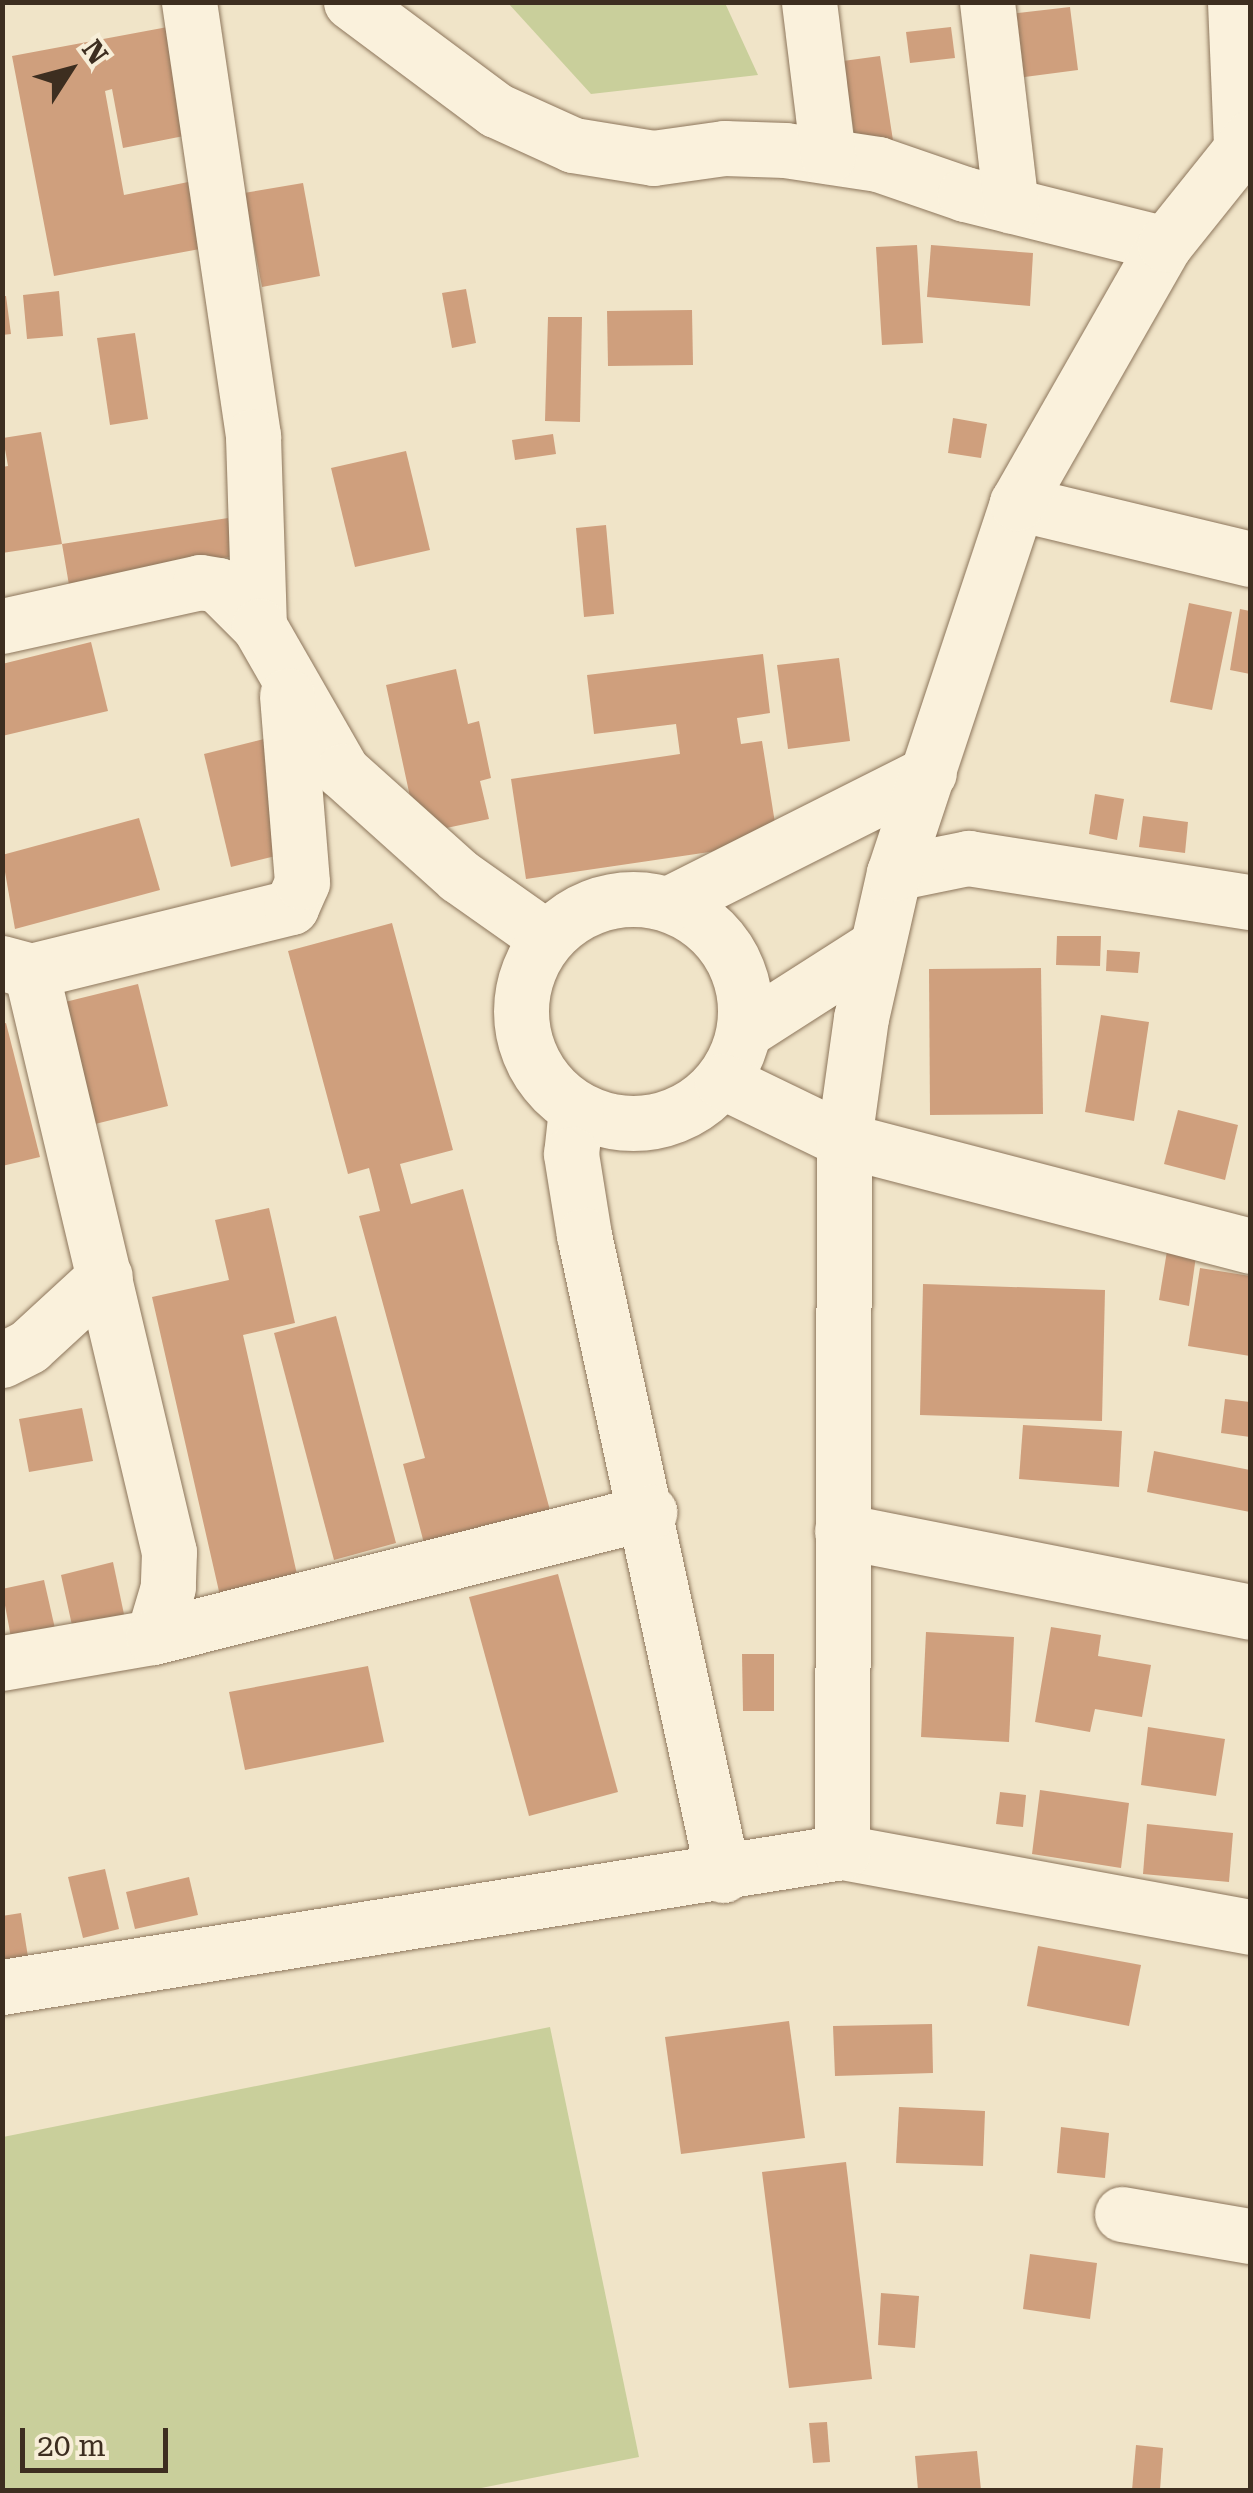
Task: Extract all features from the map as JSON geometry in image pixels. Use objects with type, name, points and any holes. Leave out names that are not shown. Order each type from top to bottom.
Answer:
[{"type":"street","points":[[188,2],[253,436],[260,626]]},
{"type":"street","points":[[351,2],[496,110],[573,145],[653,158],[724,148],[878,164],[1010,206],[1165,244]]},
{"type":"street","points":[[809,2],[828,156]]},
{"type":"street","points":[[987,2],[1010,206]]},
{"type":"street","points":[[842,1852],[844,1140],[877,946],[894,873],[1017,503],[1165,244],[1246,143],[1235,2]]},
{"type":"street","points":[[1017,503],[1250,559]]},
{"type":"street","points":[[2,626],[200,582],[218,586],[260,626],[286,683],[342,771],[459,876],[546,938]]},
{"type":"street","points":[[153,1637],[168,1587],[169,1552],[105,1276],[17,967],[291,907],[302,882],[286,683]]},
{"type":"street","points":[[668,904],[929,773]]},
{"type":"street","points":[[894,873],[968,858],[1250,902]]},
{"type":"street","points":[[615,899],[668,904],[693,915],[730,954],[746,1004],[744,1032],[722,1080],[704,1100],[655,1122],[615,1122],[576,1109],[538,1072],[523,1034],[526,973],[546,938],[566,920],[615,899]]},
{"type":"street","points":[[744,1032],[877,946]]},
{"type":"street","points":[[722,1080],[844,1140],[1250,1246]]},
{"type":"street","points":[[576,1109],[571,1154],[578,1206],[649,1512],[723,1876]]},
{"type":"street","points":[[2,1360],[29,1346],[105,1276]]},
{"type":"street","points":[[2,1662],[153,1637],[649,1512]]},
{"type":"street","points":[[842,1530],[1250,1612]]},
{"type":"street","points":[[2,1987],[723,1876],[842,1852],[1250,1927]]},
{"type":"street","points":[[1122,2214],[1250,2236]]},
{"type":"green space","points":[[508,3],[725,3],[758,75],[591,94]]},
{"type":"green space","points":[[550,2027],[639,2457],[471,2490],[3,2490],[3,2137]]},
{"type":"building","points":[[1070,7],[1078,70],[1017,78],[1009,14]]},
{"type":"building","points":[[173,26],[194,134],[123,148],[112,89],[105,91],[124,195],[203,179],[216,246],[54,276],[12,56]]},
{"type":"building","points":[[951,27],[955,58],[910,63],[906,32]]},
{"type":"building","points":[[880,56],[894,147],[857,153],[843,61]]},
{"type":"building","points":[[303,183],[320,276],[262,287],[244,193]]},
{"type":"building","points":[[917,245],[923,343],[882,345],[876,247]]},
{"type":"building","points":[[931,245],[1033,253],[1030,306],[927,297]]},
{"type":"building","points":[[466,289],[476,343],[452,348],[442,293]]},
{"type":"building","points":[[59,291],[63,336],[27,339],[23,295]]},
{"type":"building","points":[[2,296],[6,296],[11,334],[2,335]]},
{"type":"building","points":[[692,310],[693,365],[608,366],[607,311]]},
{"type":"building","points":[[548,317],[582,317],[580,422],[545,421]]},
{"type":"building","points":[[135,333],[148,419],[110,425],[97,338]]},
{"type":"building","points":[[953,418],[987,424],[981,458],[948,453]]},
{"type":"building","points":[[41,432],[62,544],[2,553],[2,467],[8,466],[3,438]]},
{"type":"building","points":[[553,434],[556,454],[515,460],[512,440]]},
{"type":"building","points":[[406,451],[430,550],[355,567],[331,468]]},
{"type":"building","points":[[228,518],[235,556],[69,585],[62,544]]},
{"type":"building","points":[[606,525],[614,614],[584,617],[576,528]]},
{"type":"building","points":[[1189,603],[1232,612],[1212,710],[1170,702]]},
{"type":"building","points":[[1240,609],[1250,611],[1250,674],[1230,670]]},
{"type":"building","points":[[91,642],[108,711],[2,736],[2,664]]},
{"type":"building","points":[[763,654],[770,713],[737,718],[741,744],[762,741],[778,842],[526,879],[511,779],[680,754],[676,724],[594,734],[587,675]]},
{"type":"building","points":[[839,658],[850,741],[788,749],[777,665]]},
{"type":"building","points":[[456,669],[468,724],[479,721],[491,778],[480,781],[489,819],[418,834],[386,685]]},
{"type":"building","points":[[264,739],[292,852],[231,867],[204,754]]},
{"type":"building","points":[[1095,794],[1124,799],[1117,840],[1089,834]]},
{"type":"building","points":[[1143,816],[1188,822],[1185,853],[1139,847]]},
{"type":"building","points":[[139,818],[160,890],[15,929],[2,855]]},
{"type":"building","points":[[392,923],[453,1150],[400,1164],[411,1204],[463,1189],[551,1514],[425,1547],[403,1464],[425,1458],[359,1216],[380,1211],[369,1168],[348,1174],[288,951]]},
{"type":"building","points":[[1057,936],[1101,936],[1100,966],[1056,965]]},
{"type":"building","points":[[1107,950],[1140,952],[1138,973],[1106,971]]},
{"type":"building","points":[[1041,968],[1043,1114],[930,1115],[929,969]]},
{"type":"building","points":[[138,984],[168,1106],[91,1125],[61,1003]]},
{"type":"building","points":[[1101,1015],[1149,1022],[1134,1121],[1085,1112]]},
{"type":"building","points":[[6,1023],[40,1157],[2,1166],[2,1024]]},
{"type":"building","points":[[1178,1110],[1238,1125],[1225,1180],[1164,1164]]},
{"type":"building","points":[[269,1208],[295,1323],[243,1335],[301,1592],[223,1609],[152,1297],[229,1280],[215,1220]]},
{"type":"building","points":[[1167,1251],[1196,1256],[1189,1306],[1159,1300]]},
{"type":"building","points":[[1200,1268],[1250,1276],[1250,1356],[1188,1346]]},
{"type":"building","points":[[923,1284],[1105,1290],[1102,1421],[920,1415]]},
{"type":"building","points":[[336,1316],[396,1543],[334,1560],[274,1333]]},
{"type":"building","points":[[1225,1399],[1250,1402],[1250,1437],[1221,1433]]},
{"type":"building","points":[[82,1408],[93,1461],[29,1472],[19,1419]]},
{"type":"building","points":[[1023,1425],[1122,1431],[1119,1487],[1019,1479]]},
{"type":"building","points":[[1154,1451],[1250,1470],[1250,1512],[1147,1492]]},
{"type":"building","points":[[113,1562],[125,1619],[73,1630],[61,1575]]},
{"type":"building","points":[[558,1574],[618,1792],[529,1816],[469,1597]]},
{"type":"building","points":[[44,1580],[56,1633],[12,1643],[2,1589]]},
{"type":"building","points":[[1051,1627],[1101,1635],[1098,1656],[1151,1665],[1142,1717],[1095,1709],[1090,1732],[1035,1722]]},
{"type":"building","points":[[926,1632],[1014,1637],[1009,1742],[921,1737]]},
{"type":"building","points":[[742,1654],[774,1654],[774,1711],[743,1711]]},
{"type":"building","points":[[368,1666],[384,1742],[245,1770],[229,1692]]},
{"type":"building","points":[[1148,1727],[1225,1739],[1216,1796],[1141,1785]]},
{"type":"building","points":[[1040,1790],[1129,1803],[1121,1868],[1032,1854]]},
{"type":"building","points":[[1000,1792],[1026,1795],[1023,1827],[996,1824]]},
{"type":"building","points":[[1147,1824],[1233,1833],[1229,1882],[1143,1874]]},
{"type":"building","points":[[105,1869],[119,1929],[83,1938],[68,1877]]},
{"type":"building","points":[[189,1877],[198,1915],[135,1929],[126,1892]]},
{"type":"building","points":[[21,1913],[28,1957],[2,1961],[2,1916]]},
{"type":"building","points":[[1038,1946],[1141,1965],[1129,2026],[1027,2006]]},
{"type":"building","points":[[789,2021],[805,2138],[681,2154],[665,2037]]},
{"type":"building","points":[[932,2024],[933,2073],[835,2076],[833,2026]]},
{"type":"building","points":[[899,2107],[985,2111],[983,2166],[896,2163]]},
{"type":"building","points":[[1061,2127],[1109,2133],[1105,2178],[1057,2173]]},
{"type":"building","points":[[846,2162],[872,2379],[789,2388],[762,2172]]},
{"type":"building","points":[[1030,2254],[1097,2263],[1090,2319],[1023,2309]]},
{"type":"building","points":[[881,2293],[919,2296],[915,2348],[878,2345]]},
{"type":"building","points":[[827,2422],[830,2462],[813,2463],[809,2423]]},
{"type":"building","points":[[1136,2445],[1163,2448],[1160,2490],[1132,2490]]},
{"type":"building","points":[[977,2451],[981,2490],[918,2490],[915,2456]]}]
